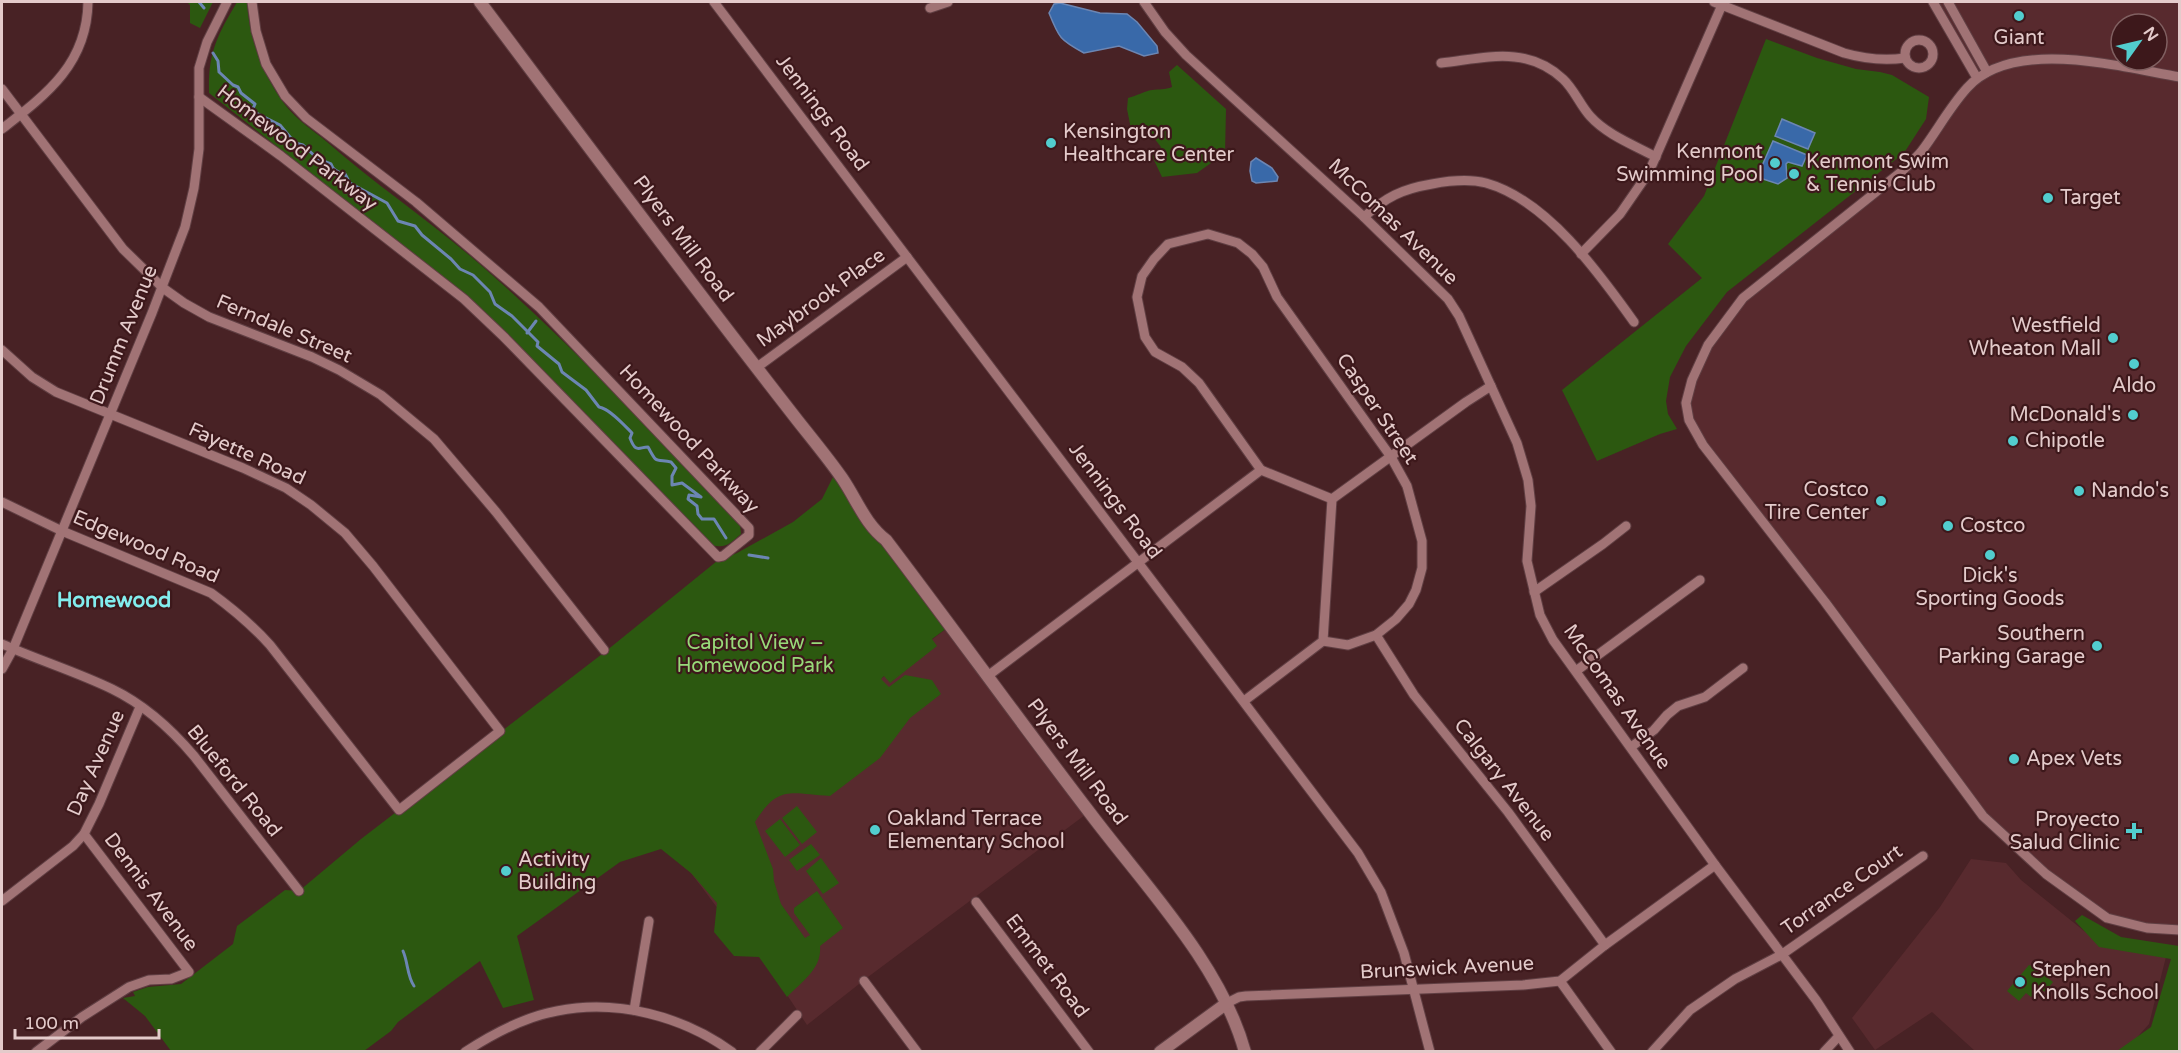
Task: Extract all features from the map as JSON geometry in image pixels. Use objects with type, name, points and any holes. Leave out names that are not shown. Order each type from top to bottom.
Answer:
[{"type":"street","points":[[2,129],[51,89],[73,60],[84,31],[88,2]]},
{"type":"street","name":"Drumm Avenue","points":[[2,669],[13,649],[163,288],[185,227],[194,188],[199,149],[201,60],[207,42],[227,2]]},
{"type":"street","name":"Homewood Parkway","points":[[199,97],[281,156],[464,299],[504,337],[718,557],[723,556],[748,535],[749,528],[539,307],[416,202],[306,118],[285,96],[266,64],[256,31],[252,2]]},
{"type":"street","name":"Plyers Mill Road","points":[[480,2],[856,499],[881,526],[886,540],[1210,971],[1228,1006],[1242,1022],[1244,1049]]},
{"type":"street","name":"Jennings Road","points":[[714,2],[1358,853],[1381,892],[1404,953],[1430,1052]]},
{"type":"street","points":[[930,8],[948,2]]},
{"type":"street","name":"McComas Avenue","points":[[1144,2],[1165,32],[1186,55],[1364,217],[1448,299],[1459,316],[1517,443],[1528,480],[1531,506],[1527,561],[1540,615],[1553,640],[1715,865],[1816,1000],[1850,1052]]},
{"type":"street","points":[[1933,2],[1977,78]]},
{"type":"street","points":[[1948,2],[1987,72]]},
{"type":"street","points":[[1581,254],[1620,214],[1649,172],[1718,3],[1807,40],[1864,59],[1905,58]]},
{"type":"street","points":[[1441,63],[1507,55],[1527,58],[1546,65],[1565,80],[1590,117],[1605,129],[1656,157]]},
{"type":"street","points":[[2180,77],[2079,61],[2049,59],[2012,64],[1987,72],[1977,78],[1957,100],[1919,154],[1901,172],[1743,298],[1708,345],[1692,380],[1686,403],[1689,420],[1703,446],[1825,602],[1983,816],[2046,874],[2107,918],[2147,928],[2180,930]]},
{"type":"street","name":"Ferndale Street","points":[[2,89],[123,249],[163,288],[209,317],[339,370],[381,396],[426,432],[449,455],[496,512],[604,650]]},
{"type":"street","points":[[1364,217],[1382,200],[1409,188],[1447,181],[1484,182],[1510,191],[1539,212],[1581,254],[1634,322]]},
{"type":"street","name":"Casper Street","points":[[1261,470],[1198,383],[1182,367],[1155,352],[1145,337],[1137,297],[1142,276],[1168,244],[1208,234],[1225,238],[1245,248],[1263,267],[1277,297],[1391,457],[1407,486],[1417,515],[1422,541],[1422,568],[1416,590],[1409,604],[1396,619],[1376,635],[1348,645],[1323,641]]},
{"type":"street","name":"Maybrook Place","points":[[756,368],[907,257]]},
{"type":"street","name":"Fayette Road","points":[[2,351],[32,377],[56,392],[243,468],[286,488],[318,510],[345,533],[373,566],[500,732],[399,810]]},
{"type":"street","points":[[1332,499],[1491,386]]},
{"type":"street","points":[[989,675],[1261,470],[1332,499]]},
{"type":"street","points":[[1244,701],[1323,641],[1332,499]]},
{"type":"street","name":"Edgewood Road","points":[[2,502],[62,531],[211,593],[248,621],[274,650],[399,810]]},
{"type":"street","points":[[1534,592],[1626,526]]},
{"type":"street","points":[[1576,671],[1700,580]]},
{"type":"street","name":"Calgary Avenue","points":[[1376,635],[1414,695],[1508,812],[1605,945]]},
{"type":"street","name":"Blueford Road","points":[[2,644],[115,690],[179,738],[299,891]]},
{"type":"street","points":[[1631,747],[1654,730],[1678,706],[1705,697],[1743,668]]},
{"type":"street","name":"Day Avenue","points":[[2,901],[64,853],[84,834],[140,707]]},
{"type":"street","name":"Dennis Avenue","points":[[36,1052],[82,1017],[129,987],[149,980],[171,979],[189,972],[84,834]]},
{"type":"street","name":"Torrance Court","points":[[1652,1052],[1690,1010],[1736,979],[1781,955],[1923,856]]},
{"type":"street","name":"Brunswick Avenue","points":[[1160,1052],[1239,997],[1523,985],[1560,981],[1605,945],[1715,865]]},
{"type":"street","name":"Emmet Road","points":[[976,902],[1089,1052]]},
{"type":"street","points":[[634,1010],[650,921]]},
{"type":"street","points":[[864,981],[918,1052]]},
{"type":"street","points":[[1560,981],[1611,1052]]},
{"type":"street","points":[[465,1052],[493,1034],[518,1023],[558,1011],[602,1007],[634,1010],[675,1022],[700,1032],[732,1052]]},
{"type":"street","points":[[760,1052],[797,1014]]},
{"type":"street","points":[[1824,1052],[1839,1036]]},
{"type":"shaded area","points":[[1933,2],[2179,2],[2179,930],[2107,918],[2046,874],[1983,816],[1689,420],[1692,380],[1708,345],[1743,298],[1901,172],[1977,78]]},
{"type":"shaded area","name":"Oakland Terrace Elementary School","points":[[951,625],[1089,812],[807,1025],[744,930],[719,910],[691,873],[661,848]]},
{"type":"shaded area","name":"Stephen Knolls School","points":[[1971,859],[2006,863],[2021,880],[2099,943],[2167,953],[2149,1024],[2125,1051],[1975,1051],[1932,1012],[1875,1050],[1852,1018],[1940,907]]},
{"type":"green space","points":[[187,2],[213,2],[200,28],[190,23],[190,5]]},
{"type":"green space","points":[[237,2],[247,2],[251,30],[259,57],[270,82],[290,111],[365,174],[464,251],[516,297],[614,392],[740,524],[741,534],[725,546],[711,545],[458,289],[209,93],[210,66],[215,45]]},
{"type":"green space","name":"Kenmont Swim & Tennis Club","points":[[1766,39],[1817,58],[1856,69],[1892,75],[1929,97],[1926,119],[1904,153],[1727,292],[1686,346],[1670,377],[1666,401],[1668,414],[1677,429],[1597,461],[1562,390],[1702,278],[1668,244],[1704,196]]},
{"type":"green space","points":[[1177,65],[1226,109],[1225,153],[1197,173],[1162,177],[1152,156],[1161,147],[1143,124],[1131,129],[1127,109],[1128,98],[1172,87],[1169,72]]},
{"type":"green space","name":"Capitol View – Homewood Park","points":[[835,473],[951,625],[932,639],[937,646],[890,683],[884,676],[881,679],[889,687],[905,675],[932,680],[941,694],[910,718],[880,758],[830,796],[795,793],[779,797],[763,810],[755,822],[773,869],[781,904],[805,938],[810,935],[794,913],[794,908],[817,891],[843,928],[820,946],[820,954],[814,968],[787,997],[759,957],[734,956],[714,932],[717,903],[691,873],[661,849],[620,862],[517,936],[534,1000],[503,1008],[480,961],[398,1022],[391,1031],[364,1051],[171,1051],[145,1016],[123,998],[135,996],[133,992],[148,987],[181,984],[233,944],[237,926],[285,890],[299,891],[361,839],[606,651],[717,561],[737,553],[793,522],[822,499]]},
{"type":"green space","points":[[797,806],[817,832],[802,844],[782,818]]},
{"type":"green space","points":[[780,819],[800,845],[785,857],[765,831]]},
{"type":"green space","points":[[811,844],[820,855],[797,871],[789,860]]},
{"type":"green space","points":[[821,858],[839,883],[823,894],[806,871]]},
{"type":"green space","points":[[2082,915],[2121,937],[2179,946],[2179,1051],[2117,1051],[2151,1027],[2171,959],[2099,947],[2075,921]]},
{"type":"green space","points":[[2029,965],[2053,982],[2045,992],[2042,990],[2038,995],[2035,993],[2031,997],[2026,993],[2019,1001],[2007,991]]},
{"type":"water","points":[[1060,3],[1100,13],[1127,14],[1137,22],[1157,46],[1158,53],[1144,56],[1119,46],[1084,53],[1061,38],[1055,28],[1049,13],[1054,4]]},
{"type":"water","points":[[1782,119],[1815,133],[1808,149],[1775,136]]},
{"type":"water","name":"Kenmont Swimming Pool","points":[[1773,141],[1807,155],[1802,166],[1788,162],[1786,164],[1787,178],[1778,184],[1757,177]]},
{"type":"water","points":[[1256,158],[1272,168],[1278,177],[1277,181],[1256,183],[1252,181],[1251,162]]},
{"type":"waterway","points":[[199,2],[204,8]]},
{"type":"waterway","points":[[213,53],[218,61],[219,72],[255,104],[252,111],[280,125],[295,143],[303,145],[318,159],[331,164],[336,171],[345,174],[350,183],[387,203],[398,221],[415,226],[460,269],[473,275],[490,292],[495,304],[512,316],[538,342],[537,346],[559,364],[562,372],[586,390],[599,407],[612,414],[632,433],[630,438],[636,448],[648,447],[656,459],[671,462],[676,468],[672,476],[672,485],[682,483],[701,497],[689,495],[688,499],[697,506],[698,514],[702,519],[714,519],[726,538]]},
{"type":"waterway","points":[[527,333],[536,321]]},
{"type":"waterway","points":[[749,555],[768,558]]},
{"type":"waterway","points":[[403,951],[414,986]]},
{"type":"place","name":"Giant","points":[[2019,16]]},
{"type":"place","name":"Kensington Healthcare Center","points":[[1051,143]]},
{"type":"place","name":"Kenmont Swimming Pool","points":[[1775,163]]},
{"type":"place","name":"Kenmont Swim & Tennis Club","points":[[1794,174]]},
{"type":"place","name":"Target","points":[[2048,198]]},
{"type":"place","name":"Westfield Wheaton Mall","points":[[2113,338]]},
{"type":"place","name":"Aldo","points":[[2134,364]]},
{"type":"place","name":"McDonald's","points":[[2133,415]]},
{"type":"place","name":"Chipotle","points":[[2013,441]]},
{"type":"place","name":"Nando's","points":[[2079,491]]},
{"type":"place","name":"Costco Tire Center","points":[[1881,501]]},
{"type":"place","name":"Costco","points":[[1948,526]]},
{"type":"place","name":"Dick's Sporting Goods","points":[[1990,555]]},
{"type":"place","name":"Southern Parking Garage","points":[[2097,646]]},
{"type":"place","name":"Apex Vets","points":[[2014,759]]},
{"type":"place","name":"Oakland Terrace Elementary School","points":[[875,830]]},
{"type":"place","name":"Proyecto Salud Clinic","points":[[2134,831]]},
{"type":"place","name":"Activity Building","points":[[506,871]]},
{"type":"place","name":"Stephen Knolls School","points":[[2020,982]]},
{"type":"district","name":"Homewood","points":[[114,600]]}]
